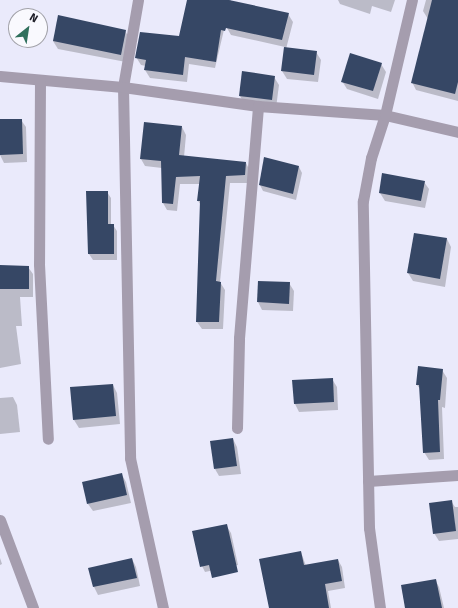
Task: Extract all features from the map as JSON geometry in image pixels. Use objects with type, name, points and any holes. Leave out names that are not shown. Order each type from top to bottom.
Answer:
[{"type":"street","points":[[138,0],[123,87],[130,458],[163,608]]},
{"type":"street","points":[[380,608],[369,528],[363,200],[370,158],[385,114],[412,0]]},
{"type":"street","points":[[0,76],[123,87],[258,106],[385,114],[458,132]]},
{"type":"street","points":[[40,80],[39,264],[48,439]]},
{"type":"street","points":[[237,428],[239,338],[258,106]]},
{"type":"street","points":[[368,481],[458,475]]},
{"type":"street","points":[[0,520],[33,608]]},
{"type":"building","points":[[187,0],[229,0],[289,13],[282,40],[226,28],[225,31],[221,30],[216,62],[185,57],[183,75],[144,70],[146,60],[135,58],[140,32],[179,36]]},
{"type":"building","points":[[432,0],[458,0],[458,82],[455,94],[411,83]]},
{"type":"building","points":[[58,15],[126,30],[121,55],[53,41]]},
{"type":"building","points":[[284,47],[317,51],[314,75],[281,71]]},
{"type":"building","points":[[350,53],[382,63],[373,91],[341,82]]},
{"type":"building","points":[[242,71],[275,76],[272,100],[239,96]]},
{"type":"building","points":[[0,119],[22,119],[23,154],[0,155]]},
{"type":"building","points":[[144,122],[182,126],[179,155],[246,162],[245,175],[226,176],[216,281],[221,282],[219,322],[196,322],[200,201],[197,201],[200,176],[176,177],[173,204],[162,203],[161,161],[140,159]]},
{"type":"building","points":[[264,157],[299,166],[293,194],[259,185]]},
{"type":"building","points":[[382,173],[425,181],[421,201],[379,193]]},
{"type":"building","points":[[86,191],[108,191],[108,224],[114,224],[114,254],[88,254]]},
{"type":"building","points":[[414,233],[447,238],[440,279],[407,273]]},
{"type":"building","points":[[0,265],[29,266],[29,289],[0,289]]},
{"type":"building","points":[[258,281],[290,282],[289,304],[257,302]]},
{"type":"building","points":[[418,366],[443,369],[440,400],[438,400],[440,452],[423,453],[419,385],[416,385]]},
{"type":"building","points":[[333,378],[334,402],[294,404],[292,380]]},
{"type":"building","points":[[113,384],[116,416],[73,420],[70,387]]},
{"type":"building","points":[[233,438],[237,466],[214,469],[210,441]]},
{"type":"building","points":[[122,473],[127,495],[87,504],[82,482]]},
{"type":"building","points":[[452,500],[456,531],[433,534],[429,503]]},
{"type":"building","points":[[227,524],[238,572],[212,578],[209,565],[200,567],[192,531]]},
{"type":"building","points":[[301,551],[304,565],[338,559],[342,581],[325,584],[329,608],[269,608],[259,559]]},
{"type":"building","points":[[132,558],[137,578],[93,587],[88,568]]},
{"type":"building","points":[[436,579],[442,608],[405,608],[401,585]]}]
